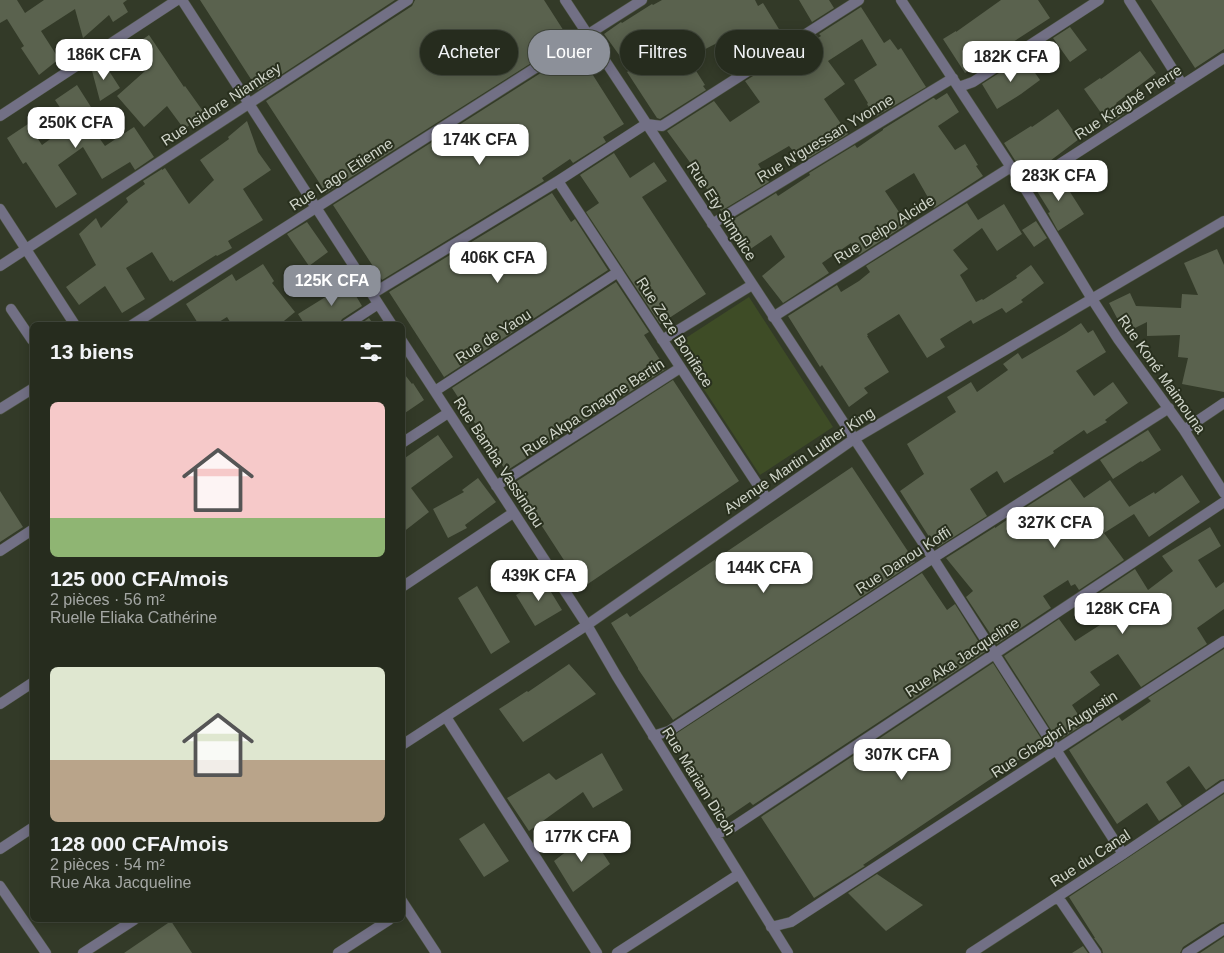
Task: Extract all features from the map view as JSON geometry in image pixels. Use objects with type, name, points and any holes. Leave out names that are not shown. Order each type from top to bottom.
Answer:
[{"type":"street","points":[[0,116],[177,0]]},
{"type":"street","points":[[182,0],[390,322]]},
{"type":"street","name":"Rue Isidore Niamkey","points":[[0,266],[408,0]]},
{"type":"street","name":"Rue Ety Simplice","points":[[565,0],[584,30]]},
{"type":"street","name":"Rue Lago Etienne","points":[[593,30],[642,0]]},
{"type":"street","points":[[372,294],[558,181],[646,124],[662,126],[859,0]]},
{"type":"street","name":"Rue Koné Maimouna","points":[[901,0],[1024,187],[1092,299],[1184,430],[1224,493]]},
{"type":"street","name":"Rue N'guessan Yvonne","points":[[712,224],[956,83],[973,82],[1099,0]]},
{"type":"street","points":[[1129,0],[1182,84]]},
{"type":"street","name":"Rue Kragbé Pierre","points":[[1024,187],[1224,58]]},
{"type":"street","name":"Rue Ety Simplice","points":[[610,69],[933,558],[1123,854]]},
{"type":"street","name":"Rue Lago Etienne","points":[[137,322],[528,72]]},
{"type":"street","name":"Rue Delpo Alcide","points":[[773,316],[1011,167]]},
{"type":"street","name":"Rue Zeze Boniface","points":[[558,181],[767,500]]},
{"type":"street","points":[[0,208],[73,322]]},
{"type":"street","name":"Avenue Martin Luther King","points":[[405,742],[587,625],[854,439],[1224,220]]},
{"type":"street","name":"Rue de Yaou","points":[[435,391],[618,272]]},
{"type":"street","points":[[662,340],[752,285]]},
{"type":"street","points":[[351,322],[378,304]]},
{"type":"street","points":[[11,309],[30,337]]},
{"type":"street","name":"Rue Bamba Vassindou","points":[[405,346],[587,625]]},
{"type":"street","name":"Rue Akpa Gnagne Bertin","points":[[496,486],[680,368]]},
{"type":"street","points":[[0,409],[30,389]]},
{"type":"street","points":[[1184,430],[1224,403]]},
{"type":"street","name":"Rue Danou Koffi","points":[[653,736],[669,731],[933,558],[1169,408]]},
{"type":"street","points":[[405,441],[448,413]]},
{"type":"street","name":"Rue Aka Jacqueline","points":[[715,835],[740,822],[1224,502]]},
{"type":"street","points":[[405,585],[513,512]]},
{"type":"street","points":[[0,551],[30,531]]},
{"type":"street","name":"Rue Mariam Dicoh","points":[[587,625],[653,736],[788,953]]},
{"type":"street","name":"Rue Gbagbri Augustin","points":[[771,928],[791,922],[1224,641]]},
{"type":"street","points":[[0,704],[30,684]]},
{"type":"street","points":[[446,716],[597,953]]},
{"type":"street","name":"Rue du Canal","points":[[972,953],[1224,786]]},
{"type":"street","points":[[0,849],[30,829]]},
{"type":"street","points":[[617,953],[738,874]]},
{"type":"street","points":[[0,886],[46,953]]},
{"type":"street","points":[[1058,897],[1096,953]]},
{"type":"street","points":[[405,908],[436,953]]},
{"type":"street","points":[[84,953],[131,922]]},
{"type":"street","points":[[338,953],[386,922]]},
{"type":"street","points":[[1187,953],[1224,929]]},
{"type":"green space","points":[[749,297],[833,427],[760,475],[675,345]]},
{"type":"building","points":[[0,0],[17,0],[25,13],[44,0],[127,0],[123,3],[128,12],[113,22],[109,15],[83,38],[75,9],[41,31],[59,59],[39,75],[21,48],[24,46],[7,19],[0,23]]},
{"type":"building","points":[[200,0],[395,0],[258,90]]},
{"type":"building","points":[[415,0],[544,0],[563,30],[528,30],[528,65],[518,71],[518,30],[420,30],[420,75],[512,75],[326,193],[266,101],[412,6]]},
{"type":"building","points":[[662,0],[755,0],[758,6],[763,3],[780,30],[715,30],[715,44],[705,49],[705,30],[620,30],[620,56],[610,42],[610,30]]},
{"type":"building","points":[[799,0],[829,0],[834,8],[812,22]]},
{"type":"building","points":[[1001,0],[1038,0],[1050,18],[1013,42],[1015,46],[975,73],[972,69],[965,73],[943,39]]},
{"type":"building","points":[[1151,0],[1224,0],[1224,49],[1195,68]]},
{"type":"building","points":[[861,7],[884,43],[890,39],[898,50],[901,48],[926,87],[875,117],[854,80],[877,65],[862,39],[828,61],[845,84],[824,99],[848,134],[802,162],[795,151],[789,146],[758,164],[769,182],[721,211],[667,131],[714,101],[730,122],[760,102],[745,81],[755,75],[823,75],[823,31]]},
{"type":"building","points":[[1070,27],[1087,50],[1070,62],[1053,38]]},
{"type":"building","points":[[149,35],[184,87],[205,114],[184,129],[167,106],[144,127],[117,96],[145,71],[130,48]]},
{"type":"building","points":[[1140,51],[1156,73],[1116,103],[1124,114],[1109,124],[1084,89]]},
{"type":"building","points":[[1024,57],[1040,80],[997,109],[982,84]]},
{"type":"building","points":[[102,60],[120,88],[100,101],[91,67]]},
{"type":"building","points":[[538,75],[593,75],[624,124],[603,137],[606,142],[573,163],[570,159],[542,178],[544,181],[382,280],[333,205]]},
{"type":"building","points":[[629,75],[699,75],[706,90],[660,119],[657,118]]},
{"type":"building","points":[[77,85],[91,107],[81,113],[105,146],[134,127],[154,157],[135,170],[130,162],[102,179],[83,147],[58,165],[77,194],[56,208],[26,162],[23,164],[7,138],[28,124],[42,145],[71,124],[55,100]]},
{"type":"building","points":[[947,93],[959,112],[938,126],[955,150],[965,144],[983,176],[934,208],[914,173],[885,191],[907,224],[859,255],[851,243],[822,263],[829,273],[783,303],[762,276],[785,257],[771,235],[746,252],[730,228],[732,227],[729,222],[776,193],[778,196],[810,175],[809,173],[855,145],[857,148],[883,129],[933,98],[936,100]]},
{"type":"building","points":[[1058,109],[1079,139],[1051,162],[1027,177],[1004,143]]},
{"type":"building","points":[[247,121],[258,152],[271,170],[243,189],[263,220],[228,241],[232,248],[216,255],[173,282],[172,280],[170,281],[152,252],[126,268],[145,299],[122,313],[105,286],[79,305],[66,287],[96,265],[79,234],[96,218],[101,228],[128,202],[126,198],[145,184],[143,181],[165,168],[189,204],[214,180],[200,160],[229,139],[228,137]]},
{"type":"building","points":[[614,153],[630,178],[654,162],[667,181],[642,197],[706,294],[660,324],[586,212],[599,203],[580,175]]},
{"type":"building","points":[[1058,173],[1084,214],[1058,231],[1048,213],[1050,212],[1035,188]]},
{"type":"building","points":[[552,193],[571,222],[575,219],[608,270],[444,377],[389,292]]},
{"type":"building","points":[[967,203],[978,220],[1004,204],[1022,234],[997,251],[982,228],[953,250],[968,269],[960,275],[976,302],[983,300],[1017,278],[1016,276],[1031,265],[1044,283],[1021,300],[1023,302],[1006,313],[1002,308],[973,324],[971,320],[940,339],[945,347],[927,358],[899,314],[867,334],[889,372],[864,388],[868,393],[849,407],[822,365],[820,367],[788,316],[837,285],[841,292],[859,281],[870,272],[866,266]]},
{"type":"building","points":[[1036,221],[1047,238],[1034,247],[1022,230]]},
{"type":"building","points":[[307,222],[328,252],[309,266],[287,234]]},
{"type":"building","points":[[1217,249],[1224,265],[1224,392],[1182,384],[1188,358],[1178,357],[1180,335],[1147,336],[1147,322],[1125,333],[1109,303],[1130,293],[1136,306],[1181,308],[1182,294],[1198,295],[1184,263]]},
{"type":"building","points":[[263,264],[274,281],[272,283],[295,312],[283,322],[230,322],[227,317],[219,322],[197,322],[186,304],[232,274],[236,281]]},
{"type":"building","points":[[346,279],[362,306],[342,319],[340,322],[303,322],[298,314],[327,296],[324,292]]},
{"type":"building","points":[[616,282],[649,332],[644,335],[666,369],[506,471],[452,388]]},
{"type":"building","points":[[369,318],[372,322],[363,322]]},
{"type":"building","points":[[1081,323],[1088,333],[1093,330],[1106,352],[1076,371],[1094,396],[1113,382],[1128,403],[1105,420],[1107,422],[1087,434],[1084,430],[1053,451],[1054,453],[1004,483],[997,471],[970,489],[987,516],[938,547],[933,543],[900,491],[924,474],[907,444],[956,412],[947,397],[971,382],[977,392],[1008,370],[1003,364],[1018,353],[1022,359]]},
{"type":"building","points":[[405,375],[413,383],[424,400],[405,413]]},
{"type":"building","points":[[673,380],[739,481],[582,588],[514,483]]},
{"type":"building","points":[[1148,430],[1161,450],[1113,479],[1100,460]]},
{"type":"building","points":[[438,435],[453,457],[411,488],[429,512],[405,531],[405,458]]},
{"type":"building","points":[[852,467],[915,562],[673,720],[638,669],[611,623],[627,613],[630,617]]},
{"type":"building","points":[[1182,475],[1200,502],[1149,537],[1134,514],[1104,533],[1124,560],[1079,590],[1075,584],[1071,586],[1068,580],[1043,596],[1051,608],[997,644],[966,597],[973,591],[946,558],[1070,479],[1084,498],[1110,480],[1129,507],[1154,492],[1155,494]]},
{"type":"building","points":[[478,478],[496,502],[465,525],[467,528],[448,538],[433,509],[464,492],[462,490]]},
{"type":"building","points":[[0,491],[23,527],[0,542]]},
{"type":"building","points":[[1210,527],[1221,546],[1198,560],[1216,588],[1224,582],[1224,609],[1197,628],[1207,644],[1141,687],[1118,654],[1090,672],[1100,685],[1072,705],[1084,724],[1062,738],[1059,733],[1055,736],[1004,656],[1059,619],[1075,641],[1103,623],[1087,601],[1135,569],[1148,590],[1173,571],[1162,556]]},
{"type":"building","points":[[922,573],[947,610],[955,604],[985,652],[753,805],[750,802],[725,819],[671,737]]},
{"type":"building","points":[[543,579],[562,610],[535,626],[516,595]]},
{"type":"building","points":[[477,586],[510,642],[491,654],[458,598]]},
{"type":"building","points":[[1224,649],[1224,779],[1206,790],[1189,766],[1166,782],[1182,806],[1159,821],[1147,803],[1117,824],[1069,750],[1119,717],[1122,721],[1151,701],[1148,698]]},
{"type":"building","points":[[993,663],[1044,743],[863,865],[865,866],[814,898],[761,817]]},
{"type":"building","points":[[569,664],[596,694],[523,742],[499,709]]},
{"type":"building","points":[[602,753],[623,790],[593,808],[583,792],[529,831],[507,798],[549,773],[556,780]]},
{"type":"building","points":[[1224,794],[1224,922],[1183,947],[1180,953],[1103,953],[1069,897]]},
{"type":"building","points":[[484,823],[509,861],[484,877],[459,839]]},
{"type":"building","points":[[590,833],[610,864],[573,892],[554,861]]},
{"type":"building","points":[[877,874],[923,905],[886,931],[848,893]]},
{"type":"building","points":[[172,922],[192,953],[124,953]]},
{"type":"building","points":[[1224,937],[1224,953],[1200,953]]},
{"type":"building","points":[[1083,946],[1088,953],[1072,953]]}]
